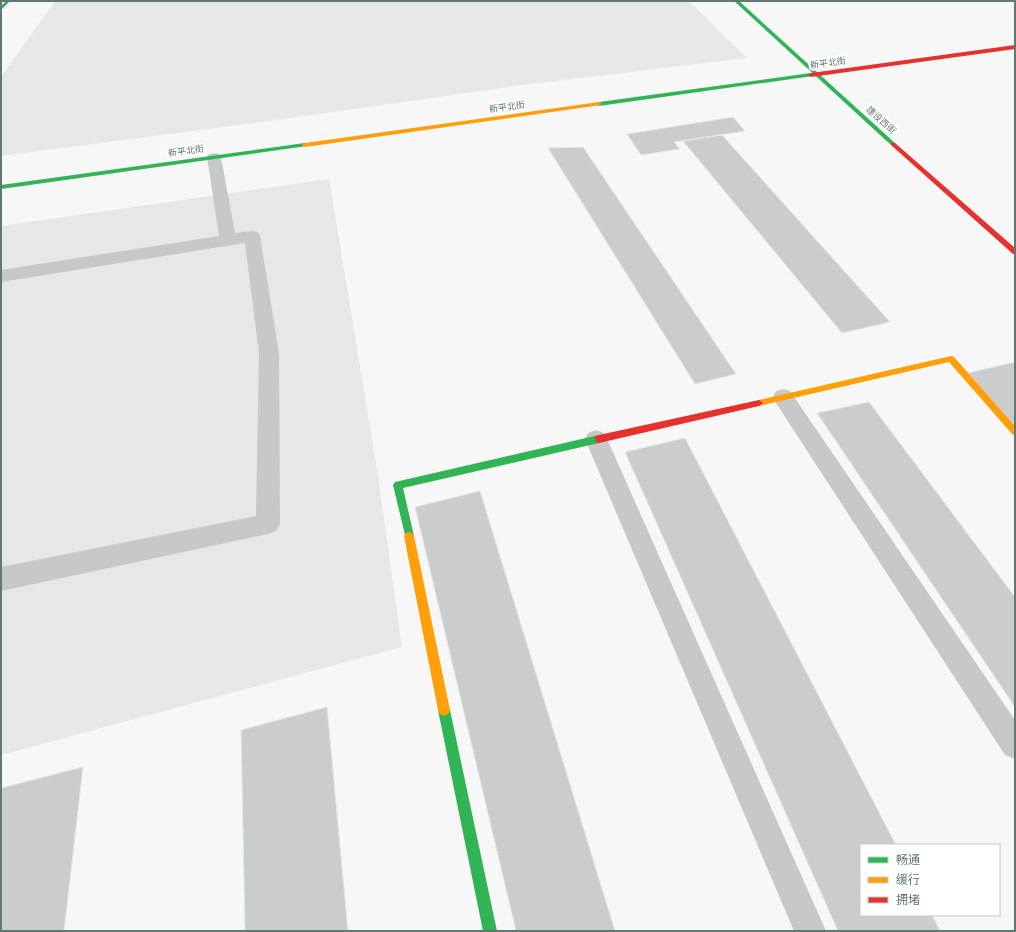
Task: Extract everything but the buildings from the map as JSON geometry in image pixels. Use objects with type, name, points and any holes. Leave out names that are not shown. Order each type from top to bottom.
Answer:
[{"type":"street","points":[[1,10],[8,1]]},
{"type":"street","name":"建设西街","points":[[736,1],[816,75],[1015,252]]},
{"type":"street","name":"新平北街","points":[[1,186],[1015,47]]},
{"type":"street","points":[[214,157],[228,240]]},
{"type":"street","points":[[1,276],[252,236],[269,353],[268,524],[1,579]]},
{"type":"street","points":[[490,931],[398,484],[951,359],[1015,432]]},
{"type":"street","points":[[783,397],[1015,745]]},
{"type":"street","points":[[596,440],[810,931]]},
{"type":"shaded area","points":[[55,1],[689,1],[747,58],[522,85],[269,121],[1,156],[1,77]]},
{"type":"shaded area","points":[[329,179],[378,476],[402,647],[1,755],[1,226]]},
{"type":"traffic: fast","points":[[1,9],[8,1]]},
{"type":"traffic: fast","points":[[736,1],[893,144]]},
{"type":"traffic: fast","points":[[599,104],[811,75]]},
{"type":"traffic: fast","points":[[1,187],[305,145]]},
{"type":"traffic: fast","points":[[409,536],[398,485],[599,439]]},
{"type":"traffic: fast","points":[[444,710],[490,931]]},
{"type":"traffic: slow","points":[[305,145],[599,104]]},
{"type":"traffic: slow","points":[[759,403],[951,359],[1015,432]]},
{"type":"traffic: slow","points":[[409,536],[444,710]]},
{"type":"traffic: jam","points":[[811,75],[1015,47]]},
{"type":"traffic: jam","points":[[893,144],[1015,252]]},
{"type":"traffic: jam","points":[[599,439],[759,403]]}]
